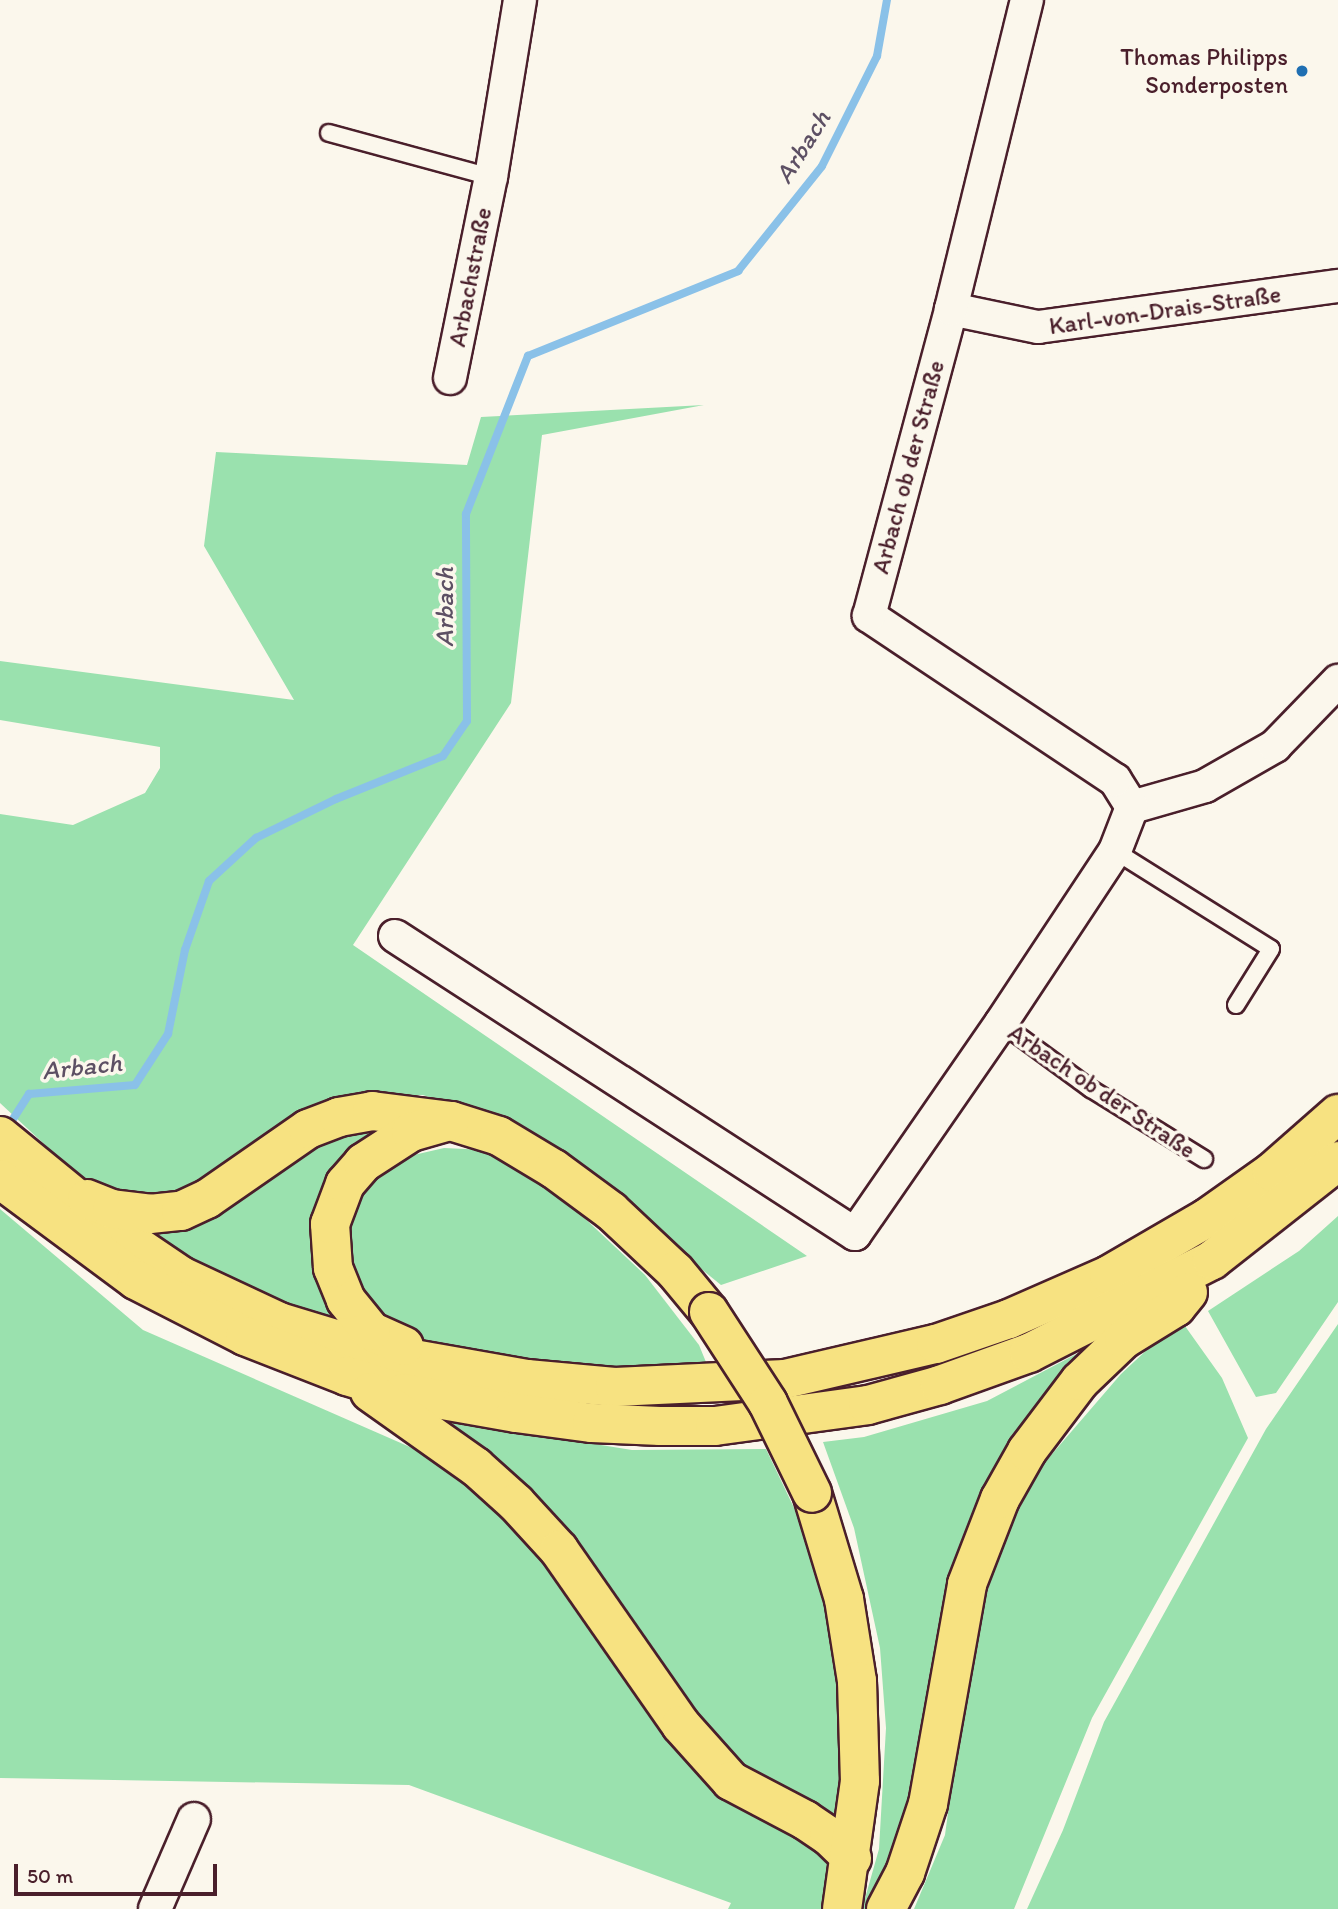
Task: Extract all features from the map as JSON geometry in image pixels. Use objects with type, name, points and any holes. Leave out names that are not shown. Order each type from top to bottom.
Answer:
[{"type":"main road","points":[[17,1172],[112,1209],[150,1214],[181,1211],[207,1199],[308,1129],[339,1117],[372,1111],[451,1121],[499,1136],[554,1169],[611,1210],[675,1270],[709,1312],[768,1404],[812,1493],[844,1599],[857,1681],[860,1781],[852,1858],[842,1909]]},
{"type":"main road","points":[[66,1191],[122,1236],[181,1276],[279,1322],[385,1354],[527,1379],[615,1387],[785,1379],[936,1344],[1009,1319],[1110,1275],[1207,1218],[1272,1172],[1338,1114]]},
{"type":"main road","points":[[439,1362],[371,1331],[346,1300],[332,1268],[330,1223],[345,1184],[363,1163],[411,1132],[451,1121]]},
{"type":"main road","points":[[0,1136],[17,1172],[94,1252],[189,1310],[347,1376],[403,1393],[592,1423],[715,1426],[868,1405],[940,1385],[1029,1353],[1212,1260],[1300,1195],[1338,1161]]},
{"type":"main road","points":[[886,1909],[905,1873],[925,1815],[936,1767],[965,1596],[983,1538],[1000,1499],[1027,1451],[1080,1381],[1124,1339],[1176,1307],[1212,1260]]},
{"type":"main road","points":[[347,1376],[476,1467],[516,1503],[559,1549],[681,1725],[731,1781],[805,1820],[830,1836],[852,1858]]},
{"type":"street","name":"Arbachstraße","points":[[450,378],[491,177],[520,0]]},
{"type":"street","name":"Arbach ob der Straße","points":[[395,936],[855,1234],[1000,1023],[1115,851],[1132,807],[1115,780],[869,616],[951,309],[1027,0]]},
{"type":"street","name":"Karl-von-Drais-Straße","points":[[951,309],[1038,327],[1338,286]]},
{"type":"street","points":[[1132,807],[1205,786],[1275,746],[1338,681]]},
{"type":"street","points":[[155,1909],[194,1819]]},
{"type":"lane","name":"Arbachstraße","points":[[329,133],[491,177]]},
{"type":"lane","points":[[1115,851],[1271,949],[1236,1005]]},
{"type":"lane","name":"Arbach ob der Straße","points":[[1000,1023],[1091,1089],[1204,1159]]},
{"type":"green space","points":[[704,405],[542,435],[511,703],[353,945],[807,1256],[721,1285],[530,1130],[423,1095],[341,1098],[176,1200],[131,1202],[86,1183],[0,1103],[0,814],[73,825],[145,793],[160,768],[160,747],[0,720],[0,661],[294,700],[204,546],[216,452],[467,465],[481,417]]},
{"type":"green space","points":[[398,1123],[335,1180],[355,1328],[238,1289],[150,1241],[153,1230],[191,1227],[216,1217],[274,1172],[321,1146],[370,1126]]},
{"type":"green space","points":[[444,1148],[487,1150],[561,1196],[645,1275],[699,1345],[708,1367],[617,1371],[506,1359],[428,1343],[383,1322],[360,1296],[349,1260],[349,1232],[357,1200],[374,1177],[405,1157]]},
{"type":"green space","points":[[0,1209],[143,1330],[451,1465],[532,1536],[710,1779],[749,1813],[800,1833],[822,1849],[833,1875],[828,1909],[728,1909],[731,1903],[409,1785],[0,1778]]},
{"type":"green space","points":[[1338,1216],[1338,1302],[1276,1393],[1256,1397],[1208,1311],[1299,1251]]},
{"type":"green space","points":[[1180,1319],[1222,1378],[1248,1438],[1092,1718],[1014,1909],[914,1909],[945,1835],[969,1658],[1000,1546],[1040,1468],[1121,1374]]},
{"type":"green space","points":[[1338,1324],[1338,1909],[1027,1909],[1063,1830],[1104,1722],[1266,1429]]},
{"type":"green space","points":[[1084,1350],[1044,1398],[922,1786],[873,1909],[862,1909],[879,1849],[886,1728],[880,1648],[854,1528],[823,1442],[864,1437],[987,1401]]},
{"type":"green space","points":[[439,1419],[632,1450],[766,1449],[796,1512],[827,1616],[844,1709],[843,1829],[746,1771],[708,1736],[559,1518],[504,1466],[437,1426]]},
{"type":"waterway","name":"Arbach","points":[[6,1130],[29,1094],[135,1085],[168,1034],[185,950],[209,881],[256,838],[336,799],[443,756],[467,721],[466,514],[528,356],[738,271],[822,166],[877,56],[887,0]]},
{"type":"place","name":"Thomas Philipps Sonderposten","points":[[1302,71]]}]
